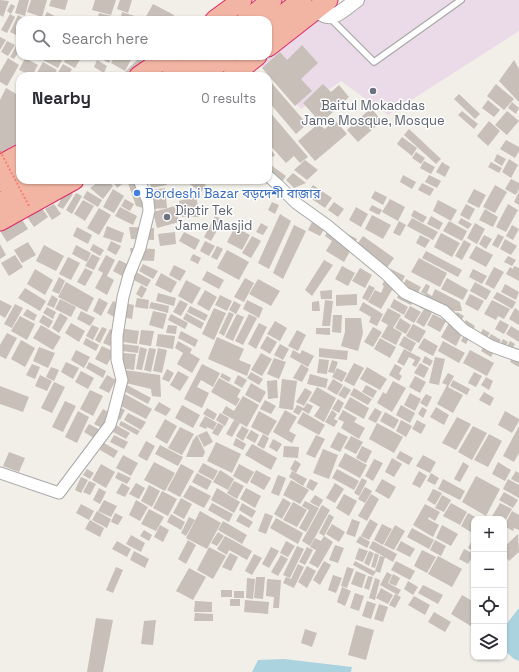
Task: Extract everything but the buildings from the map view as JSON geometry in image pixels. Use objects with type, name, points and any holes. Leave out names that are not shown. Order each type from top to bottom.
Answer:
[{"type":"highway","points":[[220,16],[242,0]]},
{"type":"highway","points":[[251,16],[272,0]]},
{"type":"highway","points":[[272,24],[318,7]]},
{"type":"highway","points":[[272,44],[318,7]]},
{"type":"highway","points":[[147,72],[162,64],[180,60]]},
{"type":"highway","points":[[206,72],[223,60]]},
{"type":"highway","points":[[237,72],[252,60]]},
{"type":"highway","points":[[0,165],[16,156]]},
{"type":"highway","points":[[0,182],[16,172]]},
{"type":"highway","points":[[0,203],[33,184]]},
{"type":"highway","points":[[0,220],[67,184]]},
{"type":"street","points":[[318,7],[339,13],[357,0]]},
{"type":"street","points":[[272,180],[296,203],[328,226],[386,274],[405,293],[444,311],[464,330],[485,343],[519,356]]},
{"type":"street","points":[[0,472],[59,493],[110,425],[122,380],[117,360],[117,342],[123,298],[128,275],[140,248],[149,211],[148,201],[140,184]]},
{"type":"lane","points":[[318,7],[374,62],[460,0]]},
{"type":"path","points":[[0,151],[16,181]]},
{"type":"path","points":[[17,184],[29,206]]},
{"type":"shaded area","points":[[351,0],[519,0],[519,31],[388,115],[341,81],[301,109],[272,77],[272,72],[268,72],[257,60],[272,60],[272,46]]},
{"type":"water","points":[[519,608],[519,661],[507,653],[508,622]]},
{"type":"water","points":[[284,659],[352,667],[351,672],[252,672],[258,660]]},
{"type":"place","name":"Baitul Mokaddas Jame Mosque, Mosque","points":[[373,91]]},
{"type":"place","name":"Bordeshi Bazar বড়দেশী বাজার","points":[[137,193]]},
{"type":"place","name":"Diptir Tek Jame Masjid","points":[[167,217]]}]
